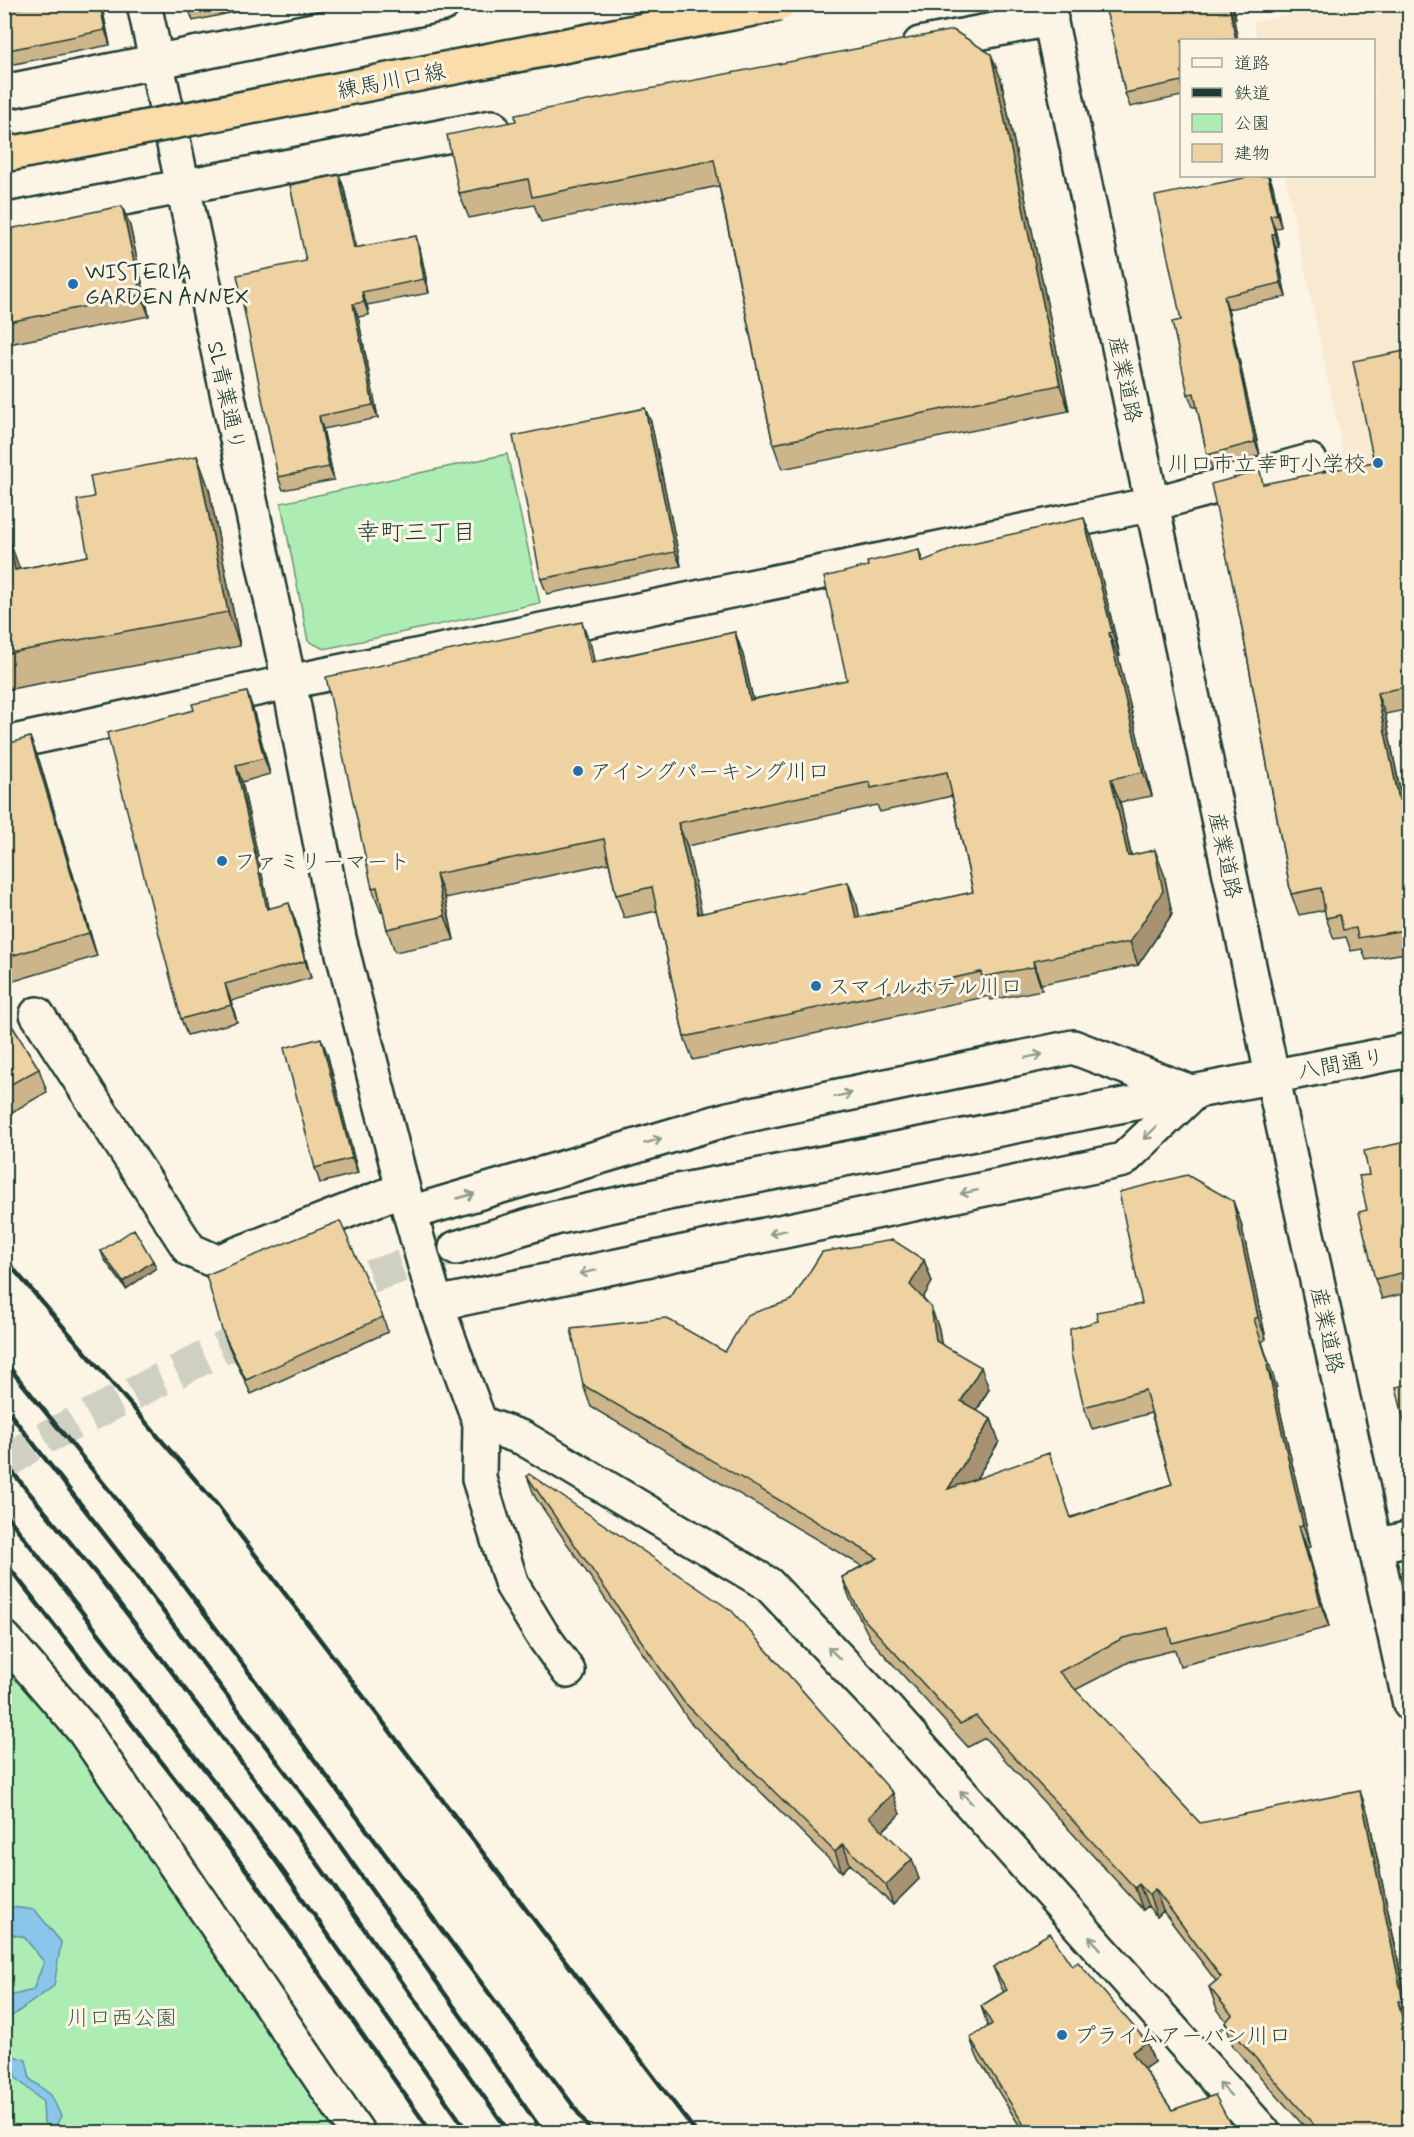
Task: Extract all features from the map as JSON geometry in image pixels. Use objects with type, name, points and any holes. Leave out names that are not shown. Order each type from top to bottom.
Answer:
[{"type":"main road","name":"練馬川口線","points":[[4,155],[778,4]]},
{"type":"street","name":"SL青葉通り","points":[[144,4],[289,682],[339,938],[406,1201],[436,1304],[480,1423]]},
{"type":"street","points":[[4,92],[443,4]]},
{"type":"street","points":[[893,50],[1049,12]]},
{"type":"street","name":"産業道路","points":[[1049,12],[1272,1075],[1410,1704]]},
{"type":"street","points":[[4,220],[520,122]]},
{"type":"street","points":[[4,744],[289,682],[1153,504],[1310,461]]},
{"type":"street","points":[[37,1014],[190,1250],[217,1262],[406,1201],[728,1119],[1073,1047],[1193,1093],[1123,1160],[436,1304]]},
{"type":"street","name":"八間通り","points":[[456,1248],[555,1218],[674,1192],[1410,1050]]},
{"type":"street","points":[[568,1671],[541,1633],[512,1585],[479,1479],[480,1423],[523,1438],[768,1584],[882,1704],[1263,2133]]},
{"type":"street","points":[[1376,1546],[1410,1538]]},
{"type":"street","points":[[4,1638],[84,1731],[357,2133]]},
{"type":"shaded area","name":"川口市立幸町小学校","points":[[1338,5],[1409,5],[1410,751],[1406,751],[1285,177],[1375,177],[1375,39],[1257,39],[1253,22]]},
{"type":"green space","points":[[507,454],[540,603],[324,649],[308,641],[281,503]]},
{"type":"green space","name":"川口西公園","points":[[4,1658],[65,1728],[342,2132],[5,2132]]},
{"type":"water","points":[[4,1906],[35,1910],[61,1942],[54,1986],[5,2021],[5,1997],[33,1990],[44,1962],[24,1937],[5,1933]]},
{"type":"water","points":[[4,2044],[14,2056],[26,2060],[30,2079],[51,2095],[61,2116],[53,2131],[44,2123],[43,2102],[15,2077],[14,2065],[5,2055]]},
{"type":"building","points":[[40,4],[100,4],[105,30],[4,51],[4,11]]},
{"type":"building","points":[[1110,4],[1231,4],[1229,6],[1236,39],[1180,39],[1180,81],[1125,93],[1106,11]]},
{"type":"building","points":[[953,30],[991,54],[1060,385],[773,444],[714,160],[532,197],[528,179],[459,193],[447,135],[516,121],[515,115]]},
{"type":"building","points":[[339,175],[354,248],[416,236],[424,279],[362,292],[364,302],[353,304],[373,405],[319,416],[329,467],[278,477],[237,275],[306,261],[290,185]]},
{"type":"building","points":[[1249,177],[1268,177],[1277,214],[1270,215],[1275,234],[1272,234],[1281,283],[1224,296],[1255,442],[1207,455],[1194,393],[1188,394],[1172,322],[1181,320],[1155,196]]},
{"type":"building","name":"WISTERIA GARDEN ANNEX","points":[[122,206],[141,295],[4,323],[4,230]]},
{"type":"building","points":[[1410,350],[1410,686],[1377,693],[1399,800],[1410,797],[1410,929],[1358,938],[1356,928],[1343,930],[1340,915],[1326,918],[1321,888],[1291,894],[1241,623],[1211,484],[1260,471],[1263,484],[1374,462],[1353,361]]},
{"type":"building","points":[[645,408],[675,552],[541,579],[513,436]]},
{"type":"building","points":[[197,456],[228,612],[4,654],[4,537],[8,536],[15,570],[88,556],[77,500],[94,497],[90,476]]},
{"type":"building","points":[[1084,518],[1143,772],[1111,779],[1128,856],[1155,850],[1163,891],[1130,942],[1033,961],[1034,967],[982,977],[981,972],[684,1037],[652,887],[616,895],[604,839],[436,874],[445,916],[387,929],[377,887],[372,888],[326,677],[582,622],[591,663],[735,632],[750,700],[847,680],[824,577],[868,566],[867,562],[919,550],[921,562],[963,545]],"holes":[[[947,772],[973,892],[856,918],[848,882],[698,914],[678,823],[870,782],[871,788]]]},
{"type":"building","points":[[247,692],[264,758],[236,765],[267,909],[289,903],[305,961],[225,984],[231,1005],[181,1019],[107,733],[194,710],[192,704]]},
{"type":"building","points":[[30,737],[89,933],[4,958],[4,745]]},
{"type":"building","points":[[4,1013],[39,1069],[4,1088]]},
{"type":"building","points":[[321,1038],[352,1158],[315,1168],[284,1048]]},
{"type":"building","points":[[1410,1141],[1410,1271],[1375,1279],[1359,1212],[1367,1210],[1359,1176],[1369,1175],[1364,1151]]},
{"type":"building","points":[[1187,1175],[1233,1201],[1258,1317],[1254,1319],[1269,1365],[1267,1365],[1303,1525],[1299,1526],[1321,1605],[1172,1643],[1168,1628],[1123,1638],[1059,1672],[1200,1823],[1360,1791],[1403,2001],[1398,2001],[1410,2048],[1410,2133],[1321,2133],[1225,2023],[1232,2015],[1209,1987],[1221,1977],[1155,1889],[1149,1895],[1139,1884],[1135,1888],[976,1716],[960,1724],[863,1618],[842,1577],[878,1558],[583,1385],[571,1329],[666,1318],[725,1352],[747,1315],[792,1300],[822,1252],[893,1240],[924,1260],[910,1285],[931,1307],[936,1341],[981,1367],[961,1401],[991,1419],[948,1489],[1049,1453],[1071,1518],[1172,1484],[1145,1390],[1084,1407],[1071,1354],[1070,1329],[1098,1321],[1096,1312],[1142,1304],[1119,1192]]},
{"type":"building","points":[[340,1221],[383,1317],[246,1380],[222,1330],[206,1275]]},
{"type":"building","points":[[134,1229],[153,1261],[123,1282],[101,1251]]},
{"type":"building","points":[[1410,1384],[1410,1445],[1396,1387]]},
{"type":"building","points":[[529,1474],[732,1611],[893,1793],[869,1817],[912,1859],[886,1885],[843,1844],[835,1852],[683,1701],[527,1476]]},
{"type":"building","name":"プライムアーバン川口","points":[[1050,1933],[1072,1966],[1078,1962],[1147,2042],[1132,2052],[1172,2110],[1215,2095],[1235,2133],[1029,2133],[970,2038],[992,2024],[981,2006],[1007,1990],[993,1967]]},
{"type":"tunnel","points":[[326,1297],[360,1280],[456,1248]]},
{"type":"tunnel","points":[[4,1465],[31,1445],[269,1325]]},
{"type":"railway","points":[[4,1258],[218,1506],[696,2132]]},
{"type":"railway","points":[[4,1361],[152,1543],[591,2132]]},
{"type":"railway","points":[[4,1406],[321,1819],[543,2132]]},
{"type":"railway","points":[[4,1462],[102,1581],[303,1843],[509,2132]]},
{"type":"railway","points":[[4,1512],[273,1857],[468,2132]]},
{"type":"railway","points":[[4,1561],[251,1876],[431,2132]]},
{"type":"place","name":"WISTERIA GARDEN ANNEX","points":[[73,284]]},
{"type":"place","name":"川口市立幸町小学校","points":[[1378,463]]},
{"type":"place","name":"アイングパーキング川口","points":[[578,771]]},
{"type":"place","name":"ファミリーマート","points":[[222,861]]},
{"type":"place","name":"スマイルホテル川口","points":[[816,986]]},
{"type":"place","name":"プライムアーバン川口","points":[[1062,2035]]},
{"type":"district","name":"幸町三丁目","points":[[416,532]]}]
